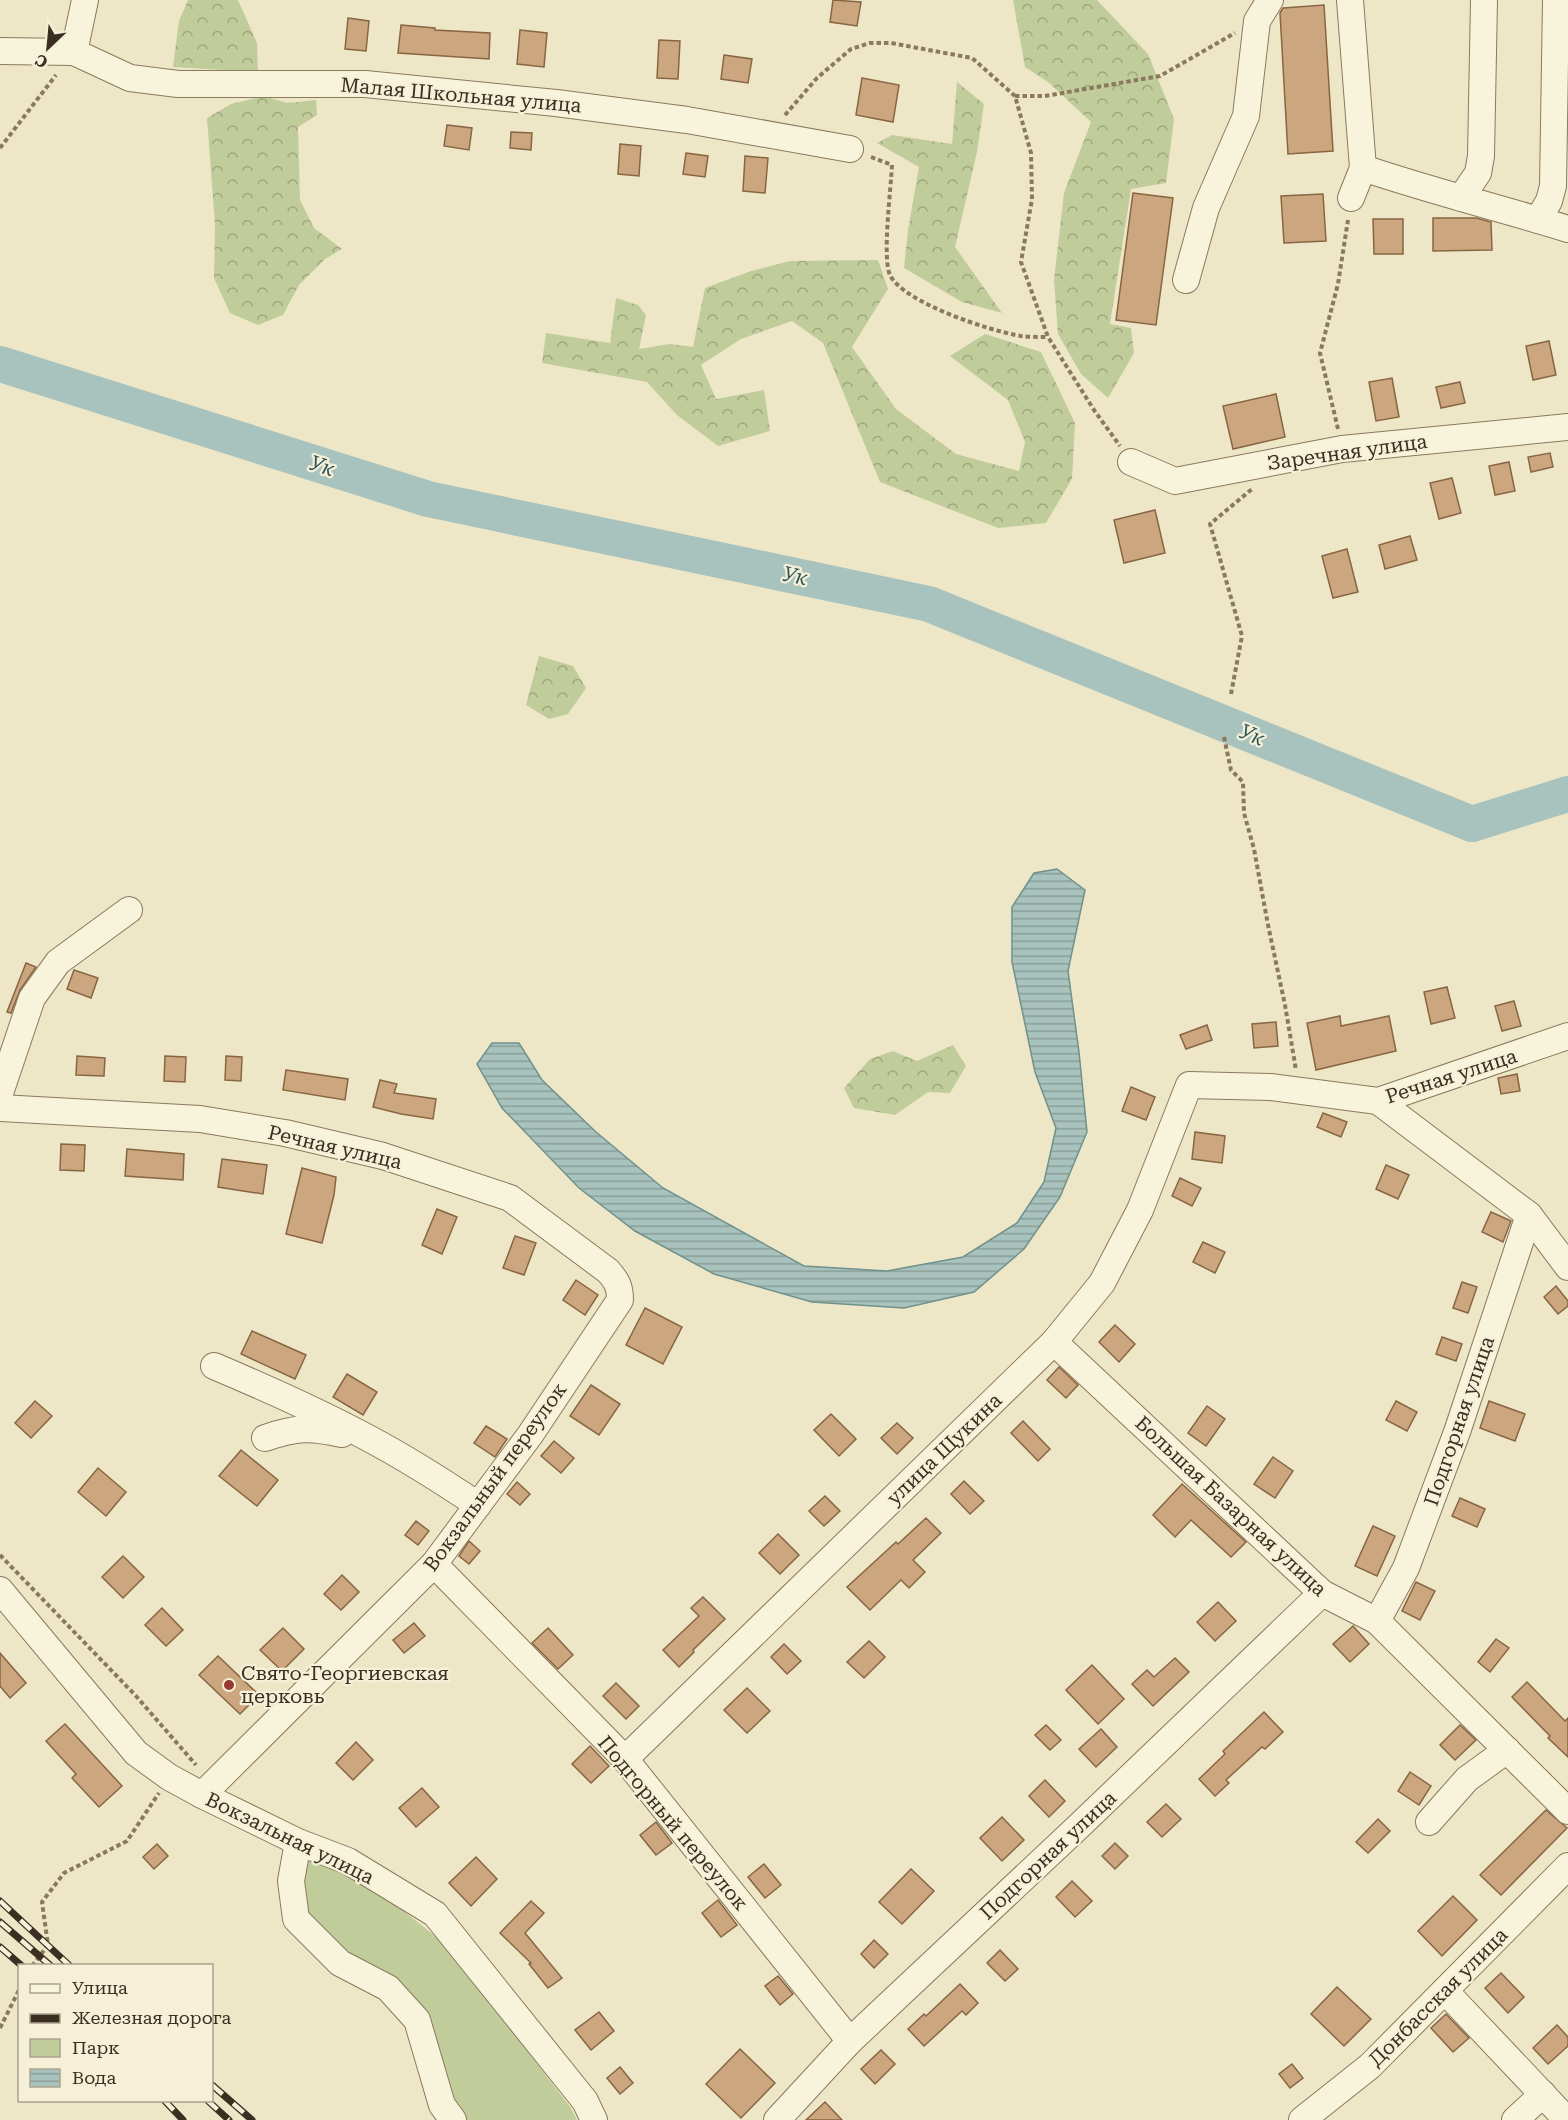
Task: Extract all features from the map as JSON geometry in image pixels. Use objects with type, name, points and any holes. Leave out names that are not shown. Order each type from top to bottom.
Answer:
[{"type":"street","points":[[74,52],[85,0]]},
{"type":"street","points":[[1350,0],[1364,168],[1351,198]]},
{"type":"street","points":[[1461,198],[1478,173],[1481,156],[1484,0]]},
{"type":"street","points":[[1538,220],[1545,210],[1553,186],[1556,0]]},
{"type":"street","points":[[1186,280],[1206,208],[1246,116],[1263,10]]},
{"type":"street","name":"Малая Школьная улица","points":[[0,51],[74,52],[130,78],[178,84],[365,84],[556,103],[687,120],[850,148]]},
{"type":"street","points":[[1364,168],[1424,189],[1568,229]]},
{"type":"street","name":"Заречная улица","points":[[1131,462],[1175,481],[1342,448],[1568,427]]},
{"type":"street","points":[[0,1093],[32,998],[58,962],[129,910]]},
{"type":"street","name":"Речная улица","points":[[1189,1085],[1270,1087],[1378,1101],[1568,1036]]},
{"type":"street","name":"улица Щукина","points":[[625,1759],[1054,1342],[1102,1283],[1140,1210],[1189,1085]]},
{"type":"street","points":[[1378,1101],[1529,1215],[1568,1267]]},
{"type":"street","name":"Речная улица","points":[[0,1108],[200,1119],[285,1133],[383,1156],[510,1198],[609,1271],[617,1281],[620,1300]]},
{"type":"street","name":"Подгорная улица","points":[[1377,1621],[1406,1568],[1457,1432],[1529,1215]]},
{"type":"street","name":"Вокзальный переулок","points":[[202,1795],[434,1564],[530,1435],[620,1300]]},
{"type":"street","name":"Большая Базарная улица","points":[[1054,1342],[1322,1593],[1377,1621],[1568,1811]]},
{"type":"street","points":[[214,1366],[291,1399],[369,1438],[478,1505]]},
{"type":"street","points":[[265,1438],[290,1430],[309,1428],[369,1438]]},
{"type":"street","name":"Подгорный переулок","points":[[434,1564],[625,1759],[850,2041]]},
{"type":"street","name":"Вокзальная улица","points":[[0,1590],[136,1753],[169,1777],[202,1795],[298,1842],[348,1861],[435,1914],[585,2101],[594,2120]]},
{"type":"street","name":"Подгорная улица","points":[[777,2120],[850,2041],[1322,1593]]},
{"type":"street","points":[[1429,1822],[1467,1779],[1507,1750]]},
{"type":"street","points":[[298,1842],[291,1881],[296,1919],[340,1963],[388,1988],[417,2020],[442,2105],[453,2120]]},
{"type":"street","name":"Донбасская улица","points":[[1302,2120],[1370,2066],[1568,1866]]},
{"type":"street","points":[[1445,1991],[1567,2120]]},
{"type":"street","points":[[1515,2120],[1543,2094]]},
{"type":"path","points":[[1015,96],[1045,96],[1160,76],[1263,10]]},
{"type":"path","points":[[770,134],[817,78],[851,49],[870,43],[891,43],[972,58],[1015,96],[1031,153],[1032,199],[1021,262],[1048,337],[1094,410],[1131,462]]},
{"type":"path","points":[[0,148],[74,52]]},
{"type":"path","points":[[850,148],[892,165],[886,256],[889,274],[896,285],[927,306],[962,319],[1021,336],[1048,337]]},
{"type":"path","points":[[1342,448],[1320,353],[1338,284],[1351,198]]},
{"type":"path","points":[[1231,694],[1242,636],[1210,524],[1254,488]]},
{"type":"path","points":[[1224,737],[1231,770],[1243,782],[1244,813],[1254,849],[1285,1005],[1299,1090]]},
{"type":"path","points":[[0,1555],[136,1695]]},
{"type":"path","points":[[34,1964],[48,1945],[42,1902],[64,1873],[127,1841],[184,1752]]},
{"type":"path","points":[[0,2028],[18,1992]]},
{"type":"green space","points":[[188,0],[238,0],[257,43],[258,72],[173,67],[179,21]]},
{"type":"green space","points":[[1013,0],[1097,0],[1148,54],[1174,119],[1166,183],[1131,189],[1110,324],[1131,328],[1134,353],[1108,398],[1081,374],[1058,334],[1054,280],[1064,193],[1091,122],[1048,82],[1025,67]]},
{"type":"green space","points":[[957,82],[984,104],[977,152],[955,247],[1002,313],[962,302],[904,268],[919,167],[877,143],[892,135],[952,144]]},
{"type":"green space","points":[[264,96],[287,103],[316,100],[317,115],[298,127],[300,200],[314,228],[342,249],[325,259],[299,285],[283,315],[258,325],[230,313],[214,278],[215,224],[207,118],[231,104]]},
{"type":"green space","points":[[878,260],[888,289],[852,347],[896,409],[956,454],[1019,471],[1025,442],[1008,400],[950,356],[985,334],[1041,352],[1075,423],[1072,479],[1046,523],[998,528],[880,482],[823,343],[792,321],[741,339],[701,365],[716,399],[764,390],[770,431],[718,446],[677,415],[647,382],[542,363],[546,333],[610,343],[616,298],[638,305],[646,315],[639,349],[670,344],[693,347],[705,288],[751,271],[790,261]]},
{"type":"green space","points":[[539,656],[573,666],[586,688],[568,714],[549,719],[526,705]]},
{"type":"green space","points":[[953,1045],[966,1066],[950,1093],[928,1092],[895,1115],[854,1108],[844,1088],[870,1059],[893,1051],[917,1061]]},
{"type":"green space","points":[[306,1853],[378,1891],[444,1943],[571,2108],[577,2120],[465,2120],[453,2107],[430,2019],[333,1949],[302,1903]]},
{"type":"water","points":[[1057,869],[1085,890],[1068,971],[1087,1132],[1060,1197],[1024,1249],[974,1292],[904,1308],[812,1302],[714,1274],[635,1231],[579,1188],[502,1108],[477,1064],[492,1043],[519,1043],[542,1080],[596,1132],[663,1188],[804,1266],[887,1271],[963,1257],[1017,1223],[1044,1182],[1056,1128],[1035,1072],[1012,962],[1012,907],[1034,873]]},
{"type":"building","points":[[833,0],[861,2],[857,26],[830,22]]},
{"type":"building","points":[[1324,5],[1333,151],[1288,154],[1280,13],[1283,8]]},
{"type":"building","points":[[348,18],[369,21],[366,51],[345,49]]},
{"type":"building","points":[[401,25],[435,28],[435,30],[490,33],[489,59],[398,53]]},
{"type":"building","points":[[520,30],[547,33],[544,67],[517,64]]},
{"type":"building","points":[[659,40],[680,41],[678,79],[657,78]]},
{"type":"building","points":[[724,55],[752,59],[748,83],[721,79]]},
{"type":"building","points":[[862,78],[899,85],[893,122],[856,115]]},
{"type":"building","points":[[447,125],[472,128],[469,150],[444,146]]},
{"type":"building","points":[[511,132],[532,133],[531,150],[510,148]]},
{"type":"building","points":[[620,144],[641,146],[639,176],[618,174]]},
{"type":"building","points":[[686,153],[708,156],[705,177],[683,174]]},
{"type":"building","points":[[745,156],[768,158],[765,193],[743,191]]},
{"type":"building","points":[[1133,193],[1173,198],[1156,325],[1116,320]]},
{"type":"building","points":[[1323,194],[1326,241],[1284,243],[1281,196]]},
{"type":"building","points":[[1433,218],[1476,218],[1491,222],[1492,250],[1433,251]]},
{"type":"building","points":[[1373,219],[1403,219],[1403,254],[1374,254]]},
{"type":"building","points":[[1549,341],[1556,375],[1533,380],[1526,346]]},
{"type":"building","points":[[1392,378],[1399,417],[1376,421],[1369,382]]},
{"type":"building","points":[[1460,382],[1465,403],[1441,408],[1436,387]]},
{"type":"building","points":[[1276,394],[1285,437],[1233,449],[1223,406]]},
{"type":"building","points":[[1550,453],[1553,467],[1531,472],[1528,457]]},
{"type":"building","points":[[1509,462],[1515,491],[1495,495],[1489,466]]},
{"type":"building","points":[[1452,478],[1461,513],[1439,519],[1430,483]]},
{"type":"building","points":[[1155,510],[1165,553],[1124,563],[1114,520]]},
{"type":"building","points":[[1410,536],[1417,560],[1385,569],[1379,545]]},
{"type":"building","points":[[1347,549],[1358,592],[1333,598],[1322,556]]},
{"type":"building","points":[[26,963],[36,967],[20,990],[11,1013],[7,1012]]},
{"type":"building","points":[[74,970],[98,978],[91,998],[67,989]]},
{"type":"building","points":[[1447,987],[1455,1018],[1431,1024],[1424,992]]},
{"type":"building","points":[[1514,1001],[1521,1026],[1502,1031],[1495,1006]]},
{"type":"building","points":[[1340,1016],[1341,1026],[1389,1016],[1396,1051],[1316,1070],[1307,1023]]},
{"type":"building","points":[[1276,1022],[1278,1046],[1254,1048],[1252,1024]]},
{"type":"building","points":[[1207,1025],[1212,1040],[1186,1049],[1180,1035]]},
{"type":"building","points":[[77,1056],[105,1058],[104,1076],[76,1075]]},
{"type":"building","points":[[165,1056],[186,1057],[185,1082],[164,1081]]},
{"type":"building","points":[[226,1056],[242,1057],[241,1081],[225,1080]]},
{"type":"building","points":[[286,1070],[348,1079],[345,1100],[283,1090]]},
{"type":"building","points":[[1517,1074],[1520,1091],[1501,1094],[1498,1078]]},
{"type":"building","points":[[380,1080],[397,1084],[394,1093],[436,1099],[433,1119],[373,1107]]},
{"type":"building","points":[[1131,1087],[1155,1097],[1146,1120],[1122,1111]]},
{"type":"building","points":[[1323,1113],[1347,1122],[1341,1137],[1317,1127]]},
{"type":"building","points":[[1195,1132],[1225,1136],[1222,1163],[1192,1159]]},
{"type":"building","points":[[61,1144],[85,1145],[84,1171],[60,1170]]},
{"type":"building","points":[[127,1149],[184,1154],[183,1180],[125,1176]]},
{"type":"building","points":[[222,1159],[267,1165],[263,1194],[218,1187]]},
{"type":"building","points":[[1386,1165],[1409,1175],[1398,1199],[1376,1189]]},
{"type":"building","points":[[302,1168],[336,1177],[322,1243],[286,1234]]},
{"type":"building","points":[[1180,1178],[1201,1188],[1192,1206],[1172,1196]]},
{"type":"building","points":[[437,1209],[457,1217],[442,1254],[422,1245]]},
{"type":"building","points":[[1491,1212],[1511,1221],[1503,1242],[1482,1232]]},
{"type":"building","points":[[515,1236],[536,1243],[524,1275],[503,1268]]},
{"type":"building","points":[[1203,1242],[1225,1252],[1215,1273],[1193,1262]]},
{"type":"building","points":[[576,1280],[598,1295],[585,1315],[563,1300]]},
{"type":"building","points":[[1462,1282],[1477,1287],[1468,1313],[1453,1308]]},
{"type":"building","points":[[1556,1286],[1568,1301],[1568,1306],[1558,1314],[1544,1297]]},
{"type":"building","points":[[645,1308],[682,1327],[663,1364],[626,1345]]},
{"type":"building","points":[[1115,1325],[1135,1344],[1119,1362],[1099,1342]]},
{"type":"building","points":[[252,1331],[306,1355],[295,1379],[241,1354]]},
{"type":"building","points":[[1442,1337],[1462,1344],[1456,1361],[1436,1354]]},
{"type":"building","points":[[1059,1367],[1078,1385],[1066,1398],[1047,1380]]},
{"type":"building","points":[[347,1374],[377,1392],[363,1415],[333,1397]]},
{"type":"building","points":[[591,1385],[620,1404],[599,1435],[570,1416]]},
{"type":"building","points":[[35,1401],[52,1416],[31,1438],[15,1423]]},
{"type":"building","points":[[1396,1401],[1417,1412],[1407,1431],[1386,1420]]},
{"type":"building","points":[[1489,1401],[1525,1414],[1515,1441],[1480,1428]]},
{"type":"building","points":[[1207,1406],[1225,1419],[1206,1446],[1188,1433]]},
{"type":"building","points":[[831,1414],[856,1439],[839,1456],[814,1430]]},
{"type":"building","points":[[1023,1421],[1050,1449],[1038,1461],[1011,1433]]},
{"type":"building","points":[[897,1423],[913,1438],[897,1454],[881,1438]]},
{"type":"building","points":[[486,1426],[507,1439],[495,1457],[474,1443]]},
{"type":"building","points":[[554,1441],[574,1458],[561,1473],[541,1456]]},
{"type":"building","points":[[241,1450],[278,1480],[257,1506],[219,1476]]},
{"type":"building","points":[[1273,1457],[1293,1471],[1275,1498],[1254,1484]]},
{"type":"building","points":[[98,1468],[126,1492],[106,1516],[78,1492]]},
{"type":"building","points":[[964,1481],[984,1501],[970,1514],[951,1494]]},
{"type":"building","points":[[517,1482],[530,1494],[520,1505],[507,1494]]},
{"type":"building","points":[[1182,1484],[1246,1542],[1231,1557],[1191,1520],[1175,1537],[1153,1515]]},
{"type":"building","points":[[825,1496],[840,1511],[824,1526],[809,1511]]},
{"type":"building","points":[[1460,1498],[1485,1509],[1477,1527],[1452,1516]]},
{"type":"building","points":[[926,1518],[941,1533],[913,1560],[925,1572],[909,1588],[901,1580],[870,1610],[847,1587]]},
{"type":"building","points":[[416,1521],[429,1531],[418,1545],[405,1535]]},
{"type":"building","points":[[1373,1526],[1395,1536],[1377,1576],[1355,1566]]},
{"type":"building","points":[[778,1534],[799,1555],[780,1574],[759,1553]]},
{"type":"building","points":[[469,1541],[480,1551],[469,1564],[459,1556]]},
{"type":"building","points":[[123,1556],[144,1577],[123,1598],[102,1577]]},
{"type":"building","points":[[342,1575],[359,1592],[341,1610],[324,1594]]},
{"type":"building","points":[[1416,1582],[1435,1591],[1420,1620],[1402,1611]]},
{"type":"building","points":[[703,1597],[725,1619],[679,1667],[663,1650],[699,1616],[691,1608]]},
{"type":"building","points":[[1218,1602],[1236,1621],[1215,1641],[1197,1622]]},
{"type":"building","points":[[162,1608],[183,1630],[166,1646],[145,1625]]},
{"type":"building","points":[[414,1623],[425,1636],[404,1653],[393,1640]]},
{"type":"building","points":[[1353,1626],[1369,1644],[1350,1662],[1333,1644]]},
{"type":"building","points":[[283,1628],[304,1649],[282,1671],[260,1650]]},
{"type":"building","points":[[548,1628],[573,1655],[558,1669],[532,1643]]},
{"type":"building","points":[[1496,1639],[1509,1648],[1490,1672],[1478,1662]]},
{"type":"building","points":[[869,1641],[885,1657],[864,1678],[847,1662]]},
{"type":"building","points":[[784,1644],[801,1661],[787,1674],[771,1657]]},
{"type":"building","points":[[0,1653],[26,1683],[10,1698],[0,1686]]},
{"type":"building","name":"Свято-Георгиевская церковь","points":[[218,1656],[259,1695],[240,1714],[199,1675]]},
{"type":"building","points":[[1175,1658],[1189,1672],[1153,1706],[1132,1684],[1147,1670],[1154,1677]]},
{"type":"building","points":[[1092,1665],[1124,1699],[1098,1724],[1066,1690]]},
{"type":"building","points":[[1527,1682],[1565,1721],[1568,1718],[1568,1757],[1512,1697]]},
{"type":"building","points":[[616,1683],[639,1706],[626,1719],[603,1696]]},
{"type":"building","points":[[747,1688],[770,1711],[747,1733],[724,1710]]},
{"type":"building","points":[[1264,1712],[1283,1732],[1265,1749],[1262,1747],[1226,1780],[1229,1783],[1215,1796],[1199,1779],[1225,1754],[1223,1751]]},
{"type":"building","points":[[65,1724],[122,1786],[99,1807],[72,1778],[76,1774],[46,1741]]},
{"type":"building","points":[[1046,1725],[1061,1740],[1050,1750],[1035,1735]]},
{"type":"building","points":[[1460,1725],[1476,1740],[1455,1760],[1440,1745]]},
{"type":"building","points":[[1101,1729],[1117,1747],[1096,1767],[1079,1749]]},
{"type":"building","points":[[356,1742],[373,1760],[353,1780],[336,1763]]},
{"type":"building","points":[[590,1746],[609,1766],[591,1783],[572,1764]]},
{"type":"building","points":[[1410,1772],[1431,1786],[1419,1805],[1398,1791]]},
{"type":"building","points":[[1045,1780],[1065,1801],[1049,1817],[1029,1796]]},
{"type":"building","points":[[422,1788],[439,1807],[416,1827],[399,1808]]},
{"type":"building","points":[[1166,1804],[1181,1819],[1162,1837],[1147,1822]]},
{"type":"building","points":[[1546,1810],[1567,1828],[1501,1895],[1480,1875]]},
{"type":"building","points":[[1002,1817],[1024,1840],[1002,1861],[980,1838]]},
{"type":"building","points":[[1378,1819],[1390,1831],[1368,1853],[1356,1842]]},
{"type":"building","points":[[656,1822],[672,1843],[656,1855],[640,1835]]},
{"type":"building","points":[[1115,1843],[1128,1856],[1115,1869],[1102,1856]]},
{"type":"building","points":[[157,1844],[168,1856],[154,1869],[143,1857]]},
{"type":"building","points":[[476,1857],[497,1879],[471,1906],[449,1883]]},
{"type":"building","points":[[764,1864],[781,1885],[765,1898],[748,1877]]},
{"type":"building","points":[[911,1869],[934,1891],[902,1924],[879,1902]]},
{"type":"building","points":[[1072,1881],[1092,1901],[1075,1917],[1056,1897]]},
{"type":"building","points":[[1453,1896],[1477,1920],[1442,1956],[1418,1931]]},
{"type":"building","points":[[718,1900],[737,1925],[721,1937],[702,1913]]},
{"type":"building","points":[[531,1901],[544,1913],[525,1933],[562,1978],[548,1988],[529,1964],[531,1963],[500,1933]]},
{"type":"building","points":[[874,1940],[888,1954],[874,1968],[861,1954]]},
{"type":"building","points":[[1000,1950],[1018,1969],[1005,1981],[987,1963]]},
{"type":"building","points":[[1501,1973],[1524,1997],[1508,2013],[1485,1988]]},
{"type":"building","points":[[778,1976],[793,1994],[780,2005],[765,1986]]},
{"type":"building","points":[[960,1984],[978,2003],[966,2015],[962,2011],[924,2046],[908,2029],[924,2014],[926,2016]]},
{"type":"building","points":[[1337,1987],[1371,2019],[1344,2046],[1311,2014]]},
{"type":"building","points":[[599,2012],[614,2031],[591,2050],[575,2030]]},
{"type":"building","points":[[1446,2014],[1469,2038],[1453,2052],[1431,2028]]},
{"type":"building","points":[[1557,2025],[1568,2037],[1568,2046],[1548,2064],[1533,2048]]},
{"type":"building","points":[[740,2049],[775,2083],[741,2118],[706,2084]]},
{"type":"building","points":[[881,2050],[895,2064],[875,2084],[861,2069]]},
{"type":"building","points":[[1292,2064],[1303,2078],[1290,2088],[1279,2074]]},
{"type":"building","points":[[620,2067],[633,2083],[620,2094],[607,2078]]},
{"type":"building","points":[[825,2102],[842,2120],[806,2120]]},
{"type":"waterway","name":"Ук","points":[[0,364],[428,499],[929,604],[1472,824],[1568,794]]},
{"type":"railway","points":[[0,1901],[68,1964]]},
{"type":"railway","points":[[0,1922],[49,1964]]},
{"type":"railway","points":[[0,1947],[20,1964]]},
{"type":"railway","points":[[213,2086],[252,2120]]},
{"type":"railway","points":[[166,2102],[183,2120]]},
{"type":"railway","points":[[209,2102],[229,2120]]},
{"type":"place","name":"Свято-Георгиевская церковь","points":[[229,1685]]}]
